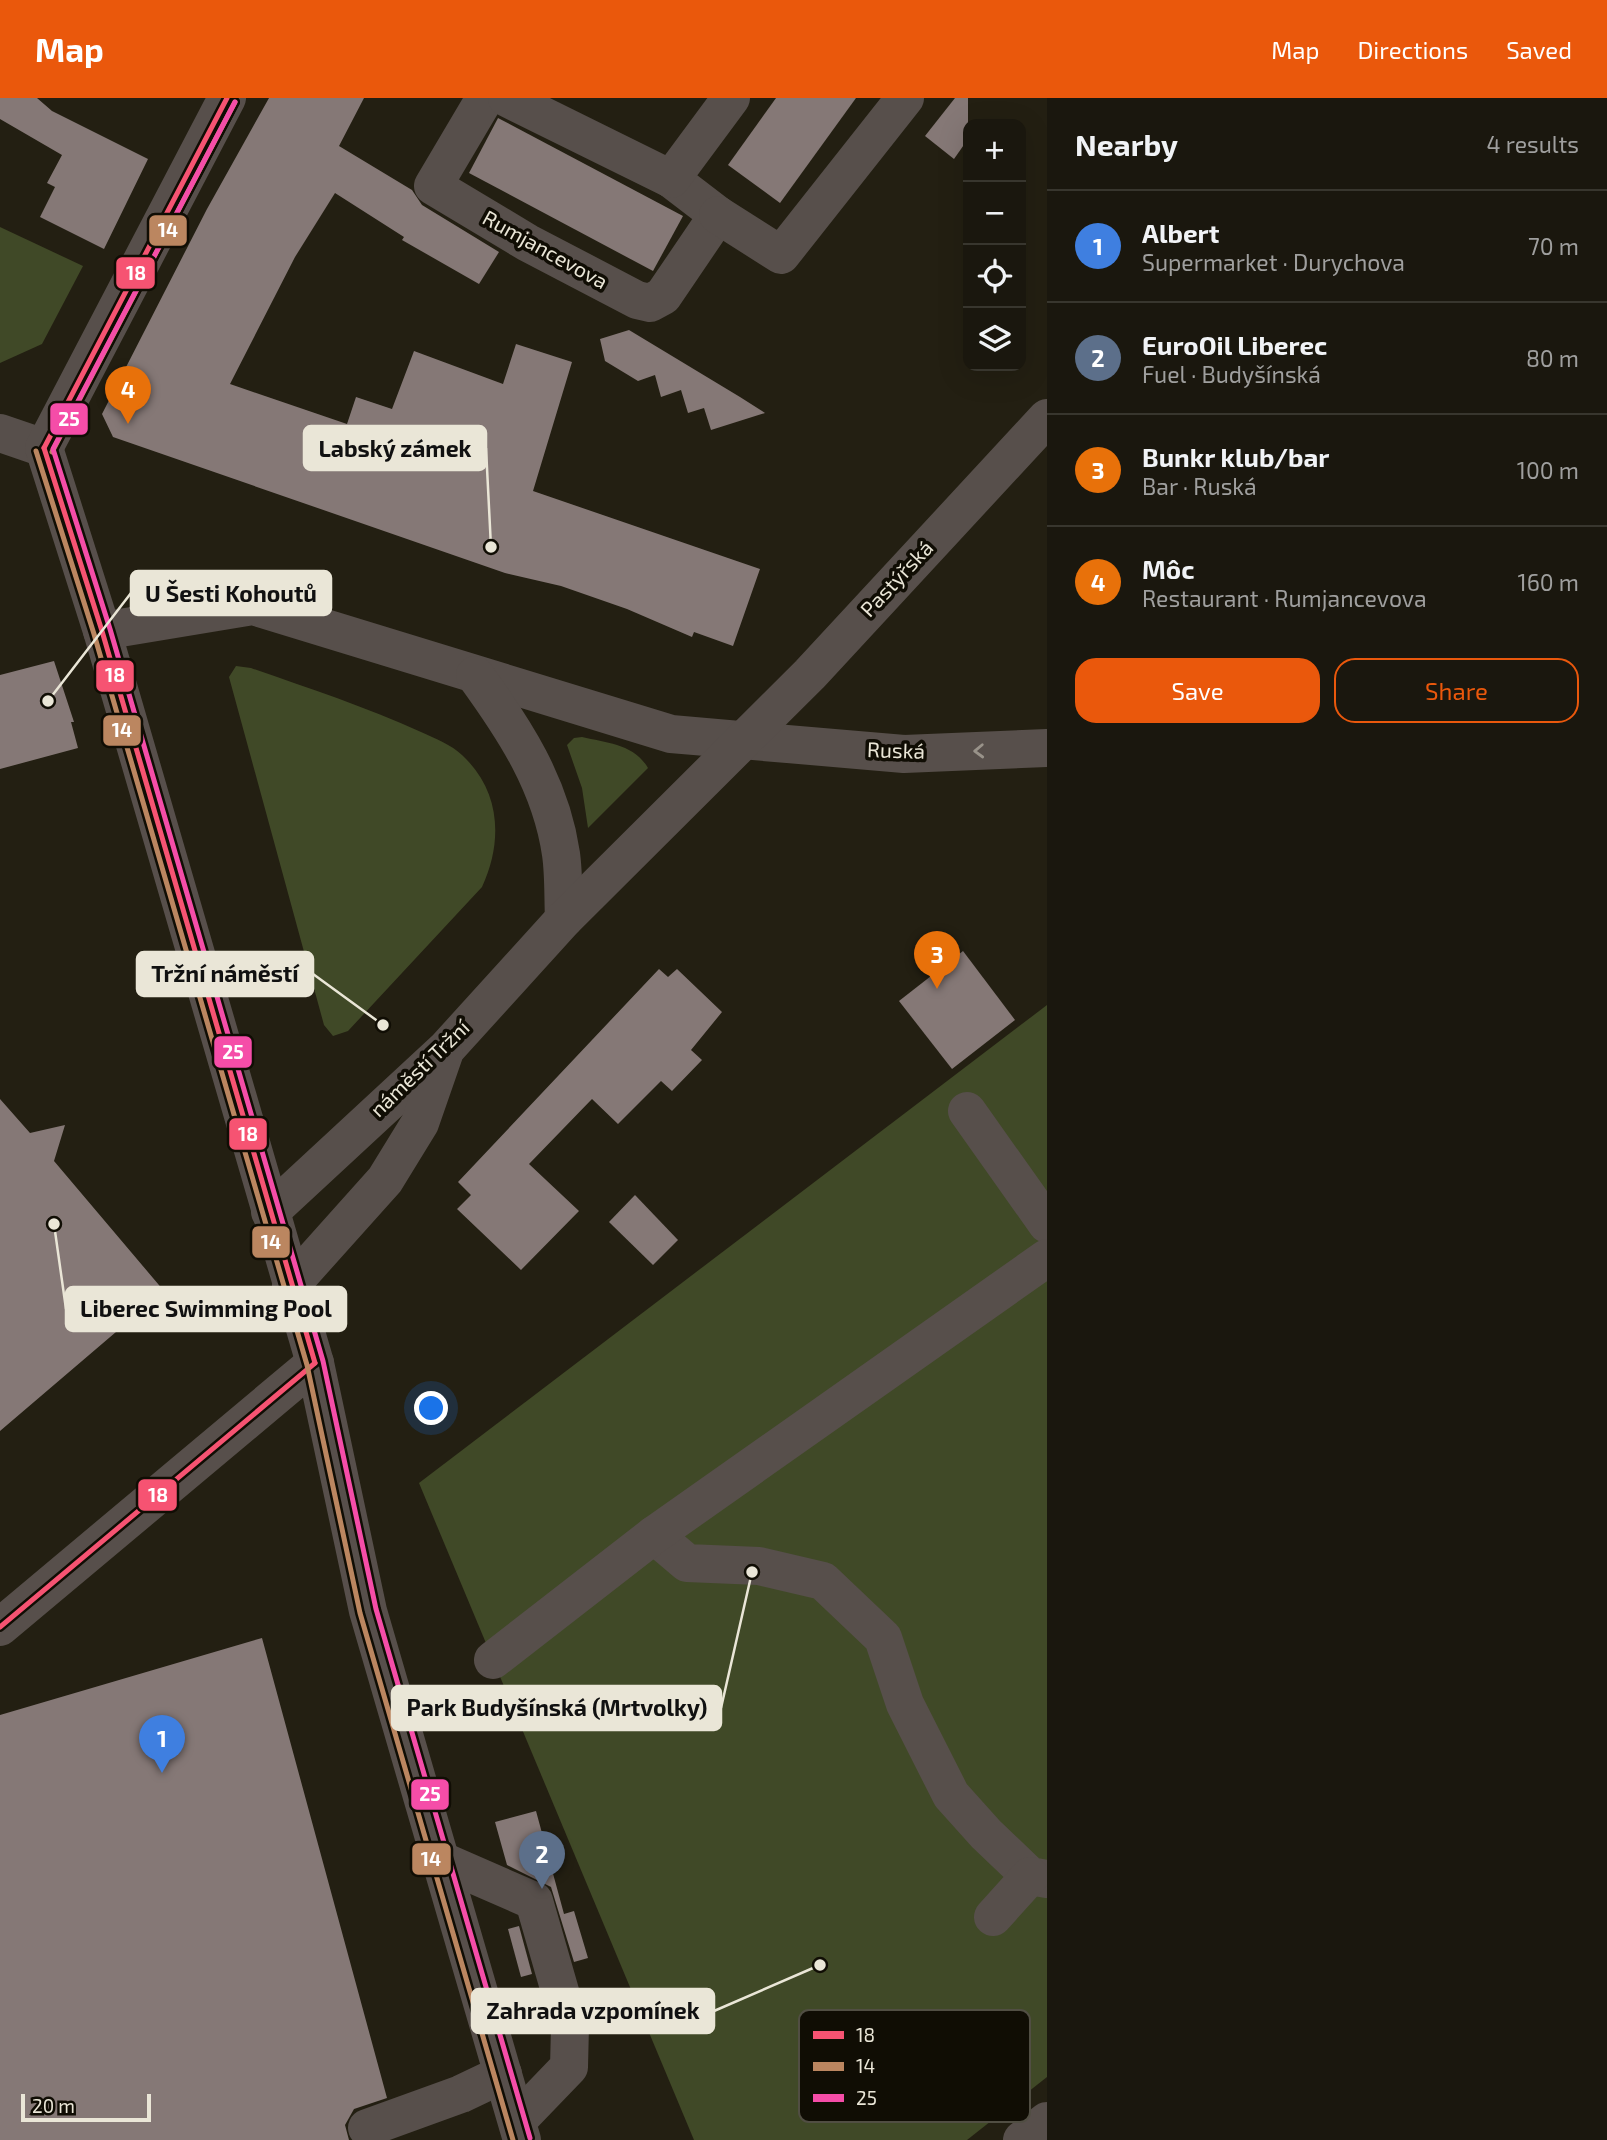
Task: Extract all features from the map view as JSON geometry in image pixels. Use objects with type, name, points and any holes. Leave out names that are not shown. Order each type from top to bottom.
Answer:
[{"type":"street","points":[[227,98],[44,448],[102,631],[315,1363],[368,1611],[520,2131]]},
{"type":"street","name":"Rumjancevova","points":[[485,98],[433,186],[528,243],[637,300],[650,303],[663,296],[718,215]]},
{"type":"street","points":[[507,98],[671,179],[718,215],[781,255],[905,98]]},
{"type":"street","points":[[671,179],[731,98]]},
{"type":"street","name":"Pastýřská","points":[[745,739],[810,674],[1047,418]]},
{"type":"street","points":[[1,435],[44,448]]},
{"type":"street","name":"Ruská","points":[[102,631],[253,606],[671,734],[904,754],[1047,748]]},
{"type":"street","points":[[475,675],[515,730],[545,789],[561,854],[564,919]]},
{"type":"street","name":"náměstí Tržní","points":[[270,1212],[446,1049],[564,919],[745,739]]},
{"type":"street","points":[[291,1285],[385,1180],[420,1123],[446,1049]]},
{"type":"street","points":[[967,1111],[1047,1224]]},
{"type":"street","points":[[493,1661],[654,1535],[1047,1258]]},
{"type":"street","points":[[0,1628],[315,1363]]},
{"type":"street","points":[[654,1535],[687,1563],[759,1566],[823,1581],[883,1638],[905,1703],[951,1795],[986,1834],[1038,1877],[993,1917]]},
{"type":"street","points":[[440,1860],[534,1901],[570,2026],[569,2067],[520,2131]]},
{"type":"street","points":[[368,2128],[461,2094],[503,2074]]},
{"type":"street","points":[[1022,2140],[1047,2121]]},
{"type":"green space","points":[[0,227],[83,266],[42,344],[0,363]]},
{"type":"green space","points":[[236,666],[251,668],[337,698],[443,742],[458,751],[475,769],[485,784],[491,801],[495,835],[489,870],[482,887],[348,1031],[333,1036],[324,1025],[229,677]]},
{"type":"green space","points":[[582,737],[628,749],[648,768],[588,828],[582,788],[567,745],[574,738]]},
{"type":"green space","points":[[1047,1005],[1047,2077],[1030,2090],[1030,2010],[799,2010],[799,2122],[990,2122],[967,2140],[694,2140],[419,1483]]},
{"type":"building","points":[[0,98],[37,98],[52,111],[148,159],[104,249],[40,217],[55,187],[47,183],[62,155],[0,119]]},
{"type":"building","points":[[269,98],[364,98],[339,146],[412,190],[422,205],[499,252],[479,284],[402,240],[404,237],[335,193],[295,257],[230,384],[347,424],[356,397],[392,409],[414,351],[503,384],[516,344],[572,362],[533,491],[760,569],[733,646],[694,632],[692,637],[627,609],[561,586],[505,573],[113,437],[102,414],[207,209]]},
{"type":"building","points":[[776,98],[856,98],[780,203],[728,165]]},
{"type":"building","points":[[955,98],[968,98],[968,119],[963,119],[963,146],[954,159],[925,136]]},
{"type":"building","points":[[498,118],[683,216],[653,271],[469,173]]},
{"type":"building","points":[[629,330],[765,413],[711,430],[704,408],[688,413],[681,390],[661,397],[655,375],[638,381],[605,361],[600,339]]},
{"type":"building","points":[[54,661],[74,722],[71,722],[78,748],[0,769],[0,675]]},
{"type":"building","points":[[963,951],[1015,1020],[952,1069],[899,1001]]},
{"type":"building","points":[[659,969],[668,977],[677,969],[722,1012],[691,1050],[702,1060],[672,1091],[661,1081],[618,1124],[592,1099],[529,1164],[579,1211],[521,1270],[457,1209],[471,1195],[458,1182]]},
{"type":"building","points":[[0,1099],[30,1133],[65,1125],[54,1161],[164,1291],[0,1431]]},
{"type":"building","points":[[635,1195],[678,1240],[653,1265],[609,1222]]},
{"type":"building","points":[[262,1638],[387,2098],[354,2109],[345,2125],[349,2140],[0,2140],[0,1715]]},
{"type":"building","points":[[536,1811],[564,1914],[574,1911],[588,1958],[574,1962],[551,1887],[507,1865],[495,1822]]},
{"type":"building","points":[[519,1926],[532,1974],[521,1977],[508,1929]]},
{"type":"transit line","name":"18","points":[[44,448],[227,98]]},
{"type":"transit line","name":"14","points":[[52,452],[235,102]]},
{"type":"transit line","name":"25","points":[[235,102],[53,449],[110,629],[323,1361],[376,1609],[530,2138]]},
{"type":"transit line","name":"18","points":[[44,448],[102,631],[315,1363]]},
{"type":"transit line","name":"14","points":[[36,451],[94,634],[307,1365],[360,1613],[513,2140]]},
{"type":"transit line","name":"18","points":[[0,1627],[315,1363]]},
{"type":"place","name":"Môc","points":[[128,424]]},
{"type":"place","name":"Labský zámek","points":[[491,547]]},
{"type":"place","name":"U Šesti Kohoutů","points":[[48,701]]},
{"type":"place","name":"Bunkr klub/bar","points":[[937,989]]},
{"type":"place","name":"Tržní náměstí","points":[[383,1025]]},
{"type":"place","name":"Liberec Swimming Pool","points":[[54,1224]]},
{"type":"place","name":"Park Budyšínská (Mrtvolky)","points":[[752,1572]]},
{"type":"place","name":"Albert","points":[[162,1773]]},
{"type":"place","name":"EuroOil Liberec","points":[[542,1889]]},
{"type":"place","name":"Zahrada vzpomínek","points":[[820,1965]]}]
